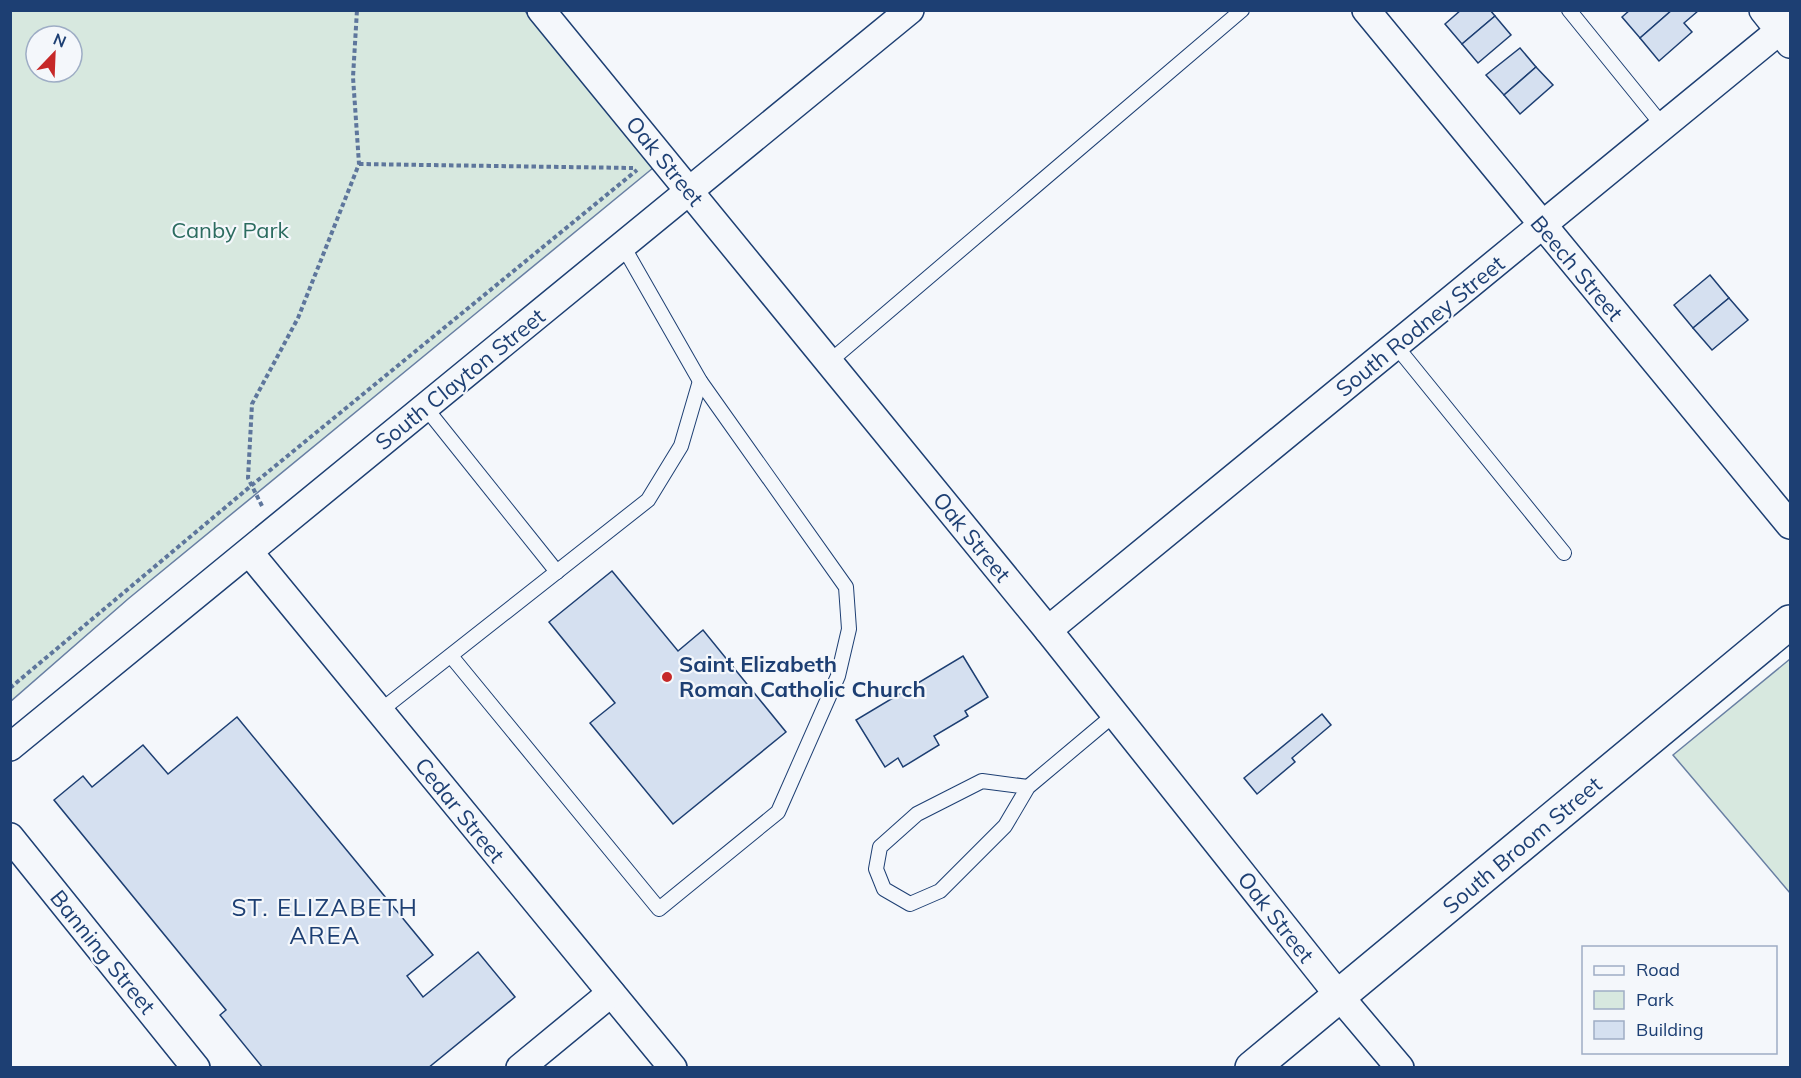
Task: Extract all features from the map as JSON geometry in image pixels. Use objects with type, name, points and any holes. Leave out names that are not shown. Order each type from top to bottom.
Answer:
[{"type":"street","name":"Oak Street","points":[[541,10],[1048,630],[1340,997],[1400,1068]]},
{"type":"street","name":"South Clayton Street","points":[[10,747],[910,10]]},
{"type":"street","name":"Beech Street","points":[[1366,10],[1791,525]]},
{"type":"street","name":"South Rodney Street","points":[[1048,630],[1542,226],[1781,27]]},
{"type":"street","name":"Cedar Street","points":[[249,552],[674,1068]]},
{"type":"street","name":"South Broom Street","points":[[1252,1068],[1791,622]]},
{"type":"street","name":"Banning Street","points":[[10,837],[196,1068]]},
{"type":"street","points":[[520,1068],[610,993]]},
{"type":"lane","points":[[829,362],[1242,10]]},
{"type":"lane","points":[[1569,10],[1663,126]]},
{"type":"lane","points":[[452,656],[658,909],[778,812],[838,676],[849,629],[846,587],[700,381],[622,246]]},
{"type":"lane","points":[[1396,346],[1564,554]]},
{"type":"lane","points":[[380,711],[648,500],[681,446],[700,381]]},
{"type":"lane","points":[[425,407],[557,572]]},
{"type":"lane","points":[[1028,786],[982,781],[917,814],[880,848],[876,869],[884,889],[910,904],[940,891],[1005,826],[1028,786],[1115,714]]},
{"type":"path","points":[[274,531],[248,478],[252,404],[298,318],[359,164],[353,77],[357,10]]},
{"type":"path","points":[[10,688],[252,485],[640,168],[359,164]]},
{"type":"green space","name":"Canby Park","points":[[11,11],[525,11],[653,168],[128,599],[11,701]]},
{"type":"green space","points":[[1790,659],[1790,893],[1673,755]]},
{"type":"building","points":[[1461,10],[1490,10],[1495,16],[1462,44],[1445,24]]},
{"type":"building","points":[[1630,10],[1672,10],[1640,38],[1622,17]]},
{"type":"building","points":[[1672,10],[1698,11],[1684,23],[1692,32],[1659,61],[1640,38]]},
{"type":"building","points":[[1495,16],[1511,35],[1478,63],[1462,44]]},
{"type":"building","points":[[1520,48],[1536,67],[1504,95],[1486,75]]},
{"type":"building","points":[[1536,67],[1553,85],[1520,114],[1504,95]]},
{"type":"building","points":[[1710,275],[1729,298],[1693,328],[1674,305]]},
{"type":"building","points":[[1729,298],[1748,320],[1712,350],[1693,328]]},
{"type":"building","name":"Saint Elizabeth Roman Catholic Church","points":[[612,571],[678,651],[703,630],[786,732],[673,824],[590,723],[615,703],[549,622]]},
{"type":"building","points":[[963,656],[988,697],[965,711],[968,716],[934,736],[939,745],[903,767],[898,758],[885,767],[856,720]]},
{"type":"building","points":[[1322,714],[1331,725],[1292,758],[1295,762],[1257,794],[1244,778]]},
{"type":"building","points":[[237,717],[433,955],[407,976],[423,997],[478,952],[515,997],[428,1068],[263,1068],[220,1015],[226,1010],[54,800],[83,776],[92,787],[143,745],[168,774]]},
{"type":"place","name":"Saint Elizabeth Roman Catholic Church","points":[[667,677]]},
{"type":"district","name":"ST. ELIZABETH AREA","points":[[325,922]]}]
